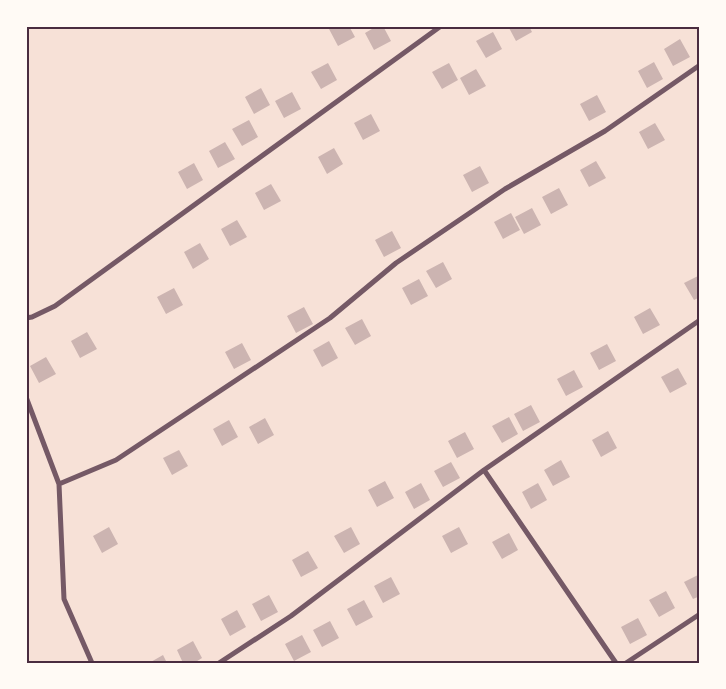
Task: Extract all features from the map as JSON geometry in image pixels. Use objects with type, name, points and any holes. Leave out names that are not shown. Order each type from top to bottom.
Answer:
[{"type":"street","points":[[26,318],[55,306],[441,26]]},
{"type":"street","points":[[59,484],[116,460],[330,318],[396,263],[489,199],[605,131],[700,64]]},
{"type":"street","points":[[218,663],[291,616],[484,470],[700,320]]},
{"type":"street","points":[[26,397],[59,484],[64,599],[92,663]]},
{"type":"street","points":[[484,470],[616,663]]},
{"type":"street","points":[[626,663],[700,614]]},
{"type":"building","points":[[334,26],[349,26],[355,37],[338,46],[329,29]]},
{"type":"building","points":[[377,26],[383,26],[391,41],[374,50],[365,33]]},
{"type":"building","points":[[508,26],[529,26],[532,32],[516,41]]},
{"type":"building","points":[[493,32],[502,49],[486,58],[476,41]]},
{"type":"building","points":[[680,39],[690,57],[673,66],[664,49]]},
{"type":"building","points":[[654,62],[663,79],[647,88],[638,71]]},
{"type":"building","points":[[328,63],[337,80],[321,89],[311,72]]},
{"type":"building","points":[[449,63],[458,80],[442,89],[432,72]]},
{"type":"building","points":[[476,69],[486,86],[469,95],[460,78]]},
{"type":"building","points":[[261,88],[270,105],[254,114],[245,97]]},
{"type":"building","points":[[292,92],[301,109],[284,118],[275,101]]},
{"type":"building","points":[[597,95],[606,112],[589,121],[580,104]]},
{"type":"building","points":[[371,114],[380,131],[363,140],[354,123]]},
{"type":"building","points":[[249,120],[258,137],[242,146],[232,129]]},
{"type":"building","points":[[655,123],[665,140],[648,149],[639,132]]},
{"type":"building","points":[[225,142],[235,159],[218,168],[209,151]]},
{"type":"building","points":[[334,148],[343,164],[327,174],[318,157]]},
{"type":"building","points":[[596,161],[606,178],[589,187],[580,170]]},
{"type":"building","points":[[194,163],[203,180],[187,189],[178,172]]},
{"type":"building","points":[[480,166],[489,183],[472,192],[463,175]]},
{"type":"building","points":[[271,184],[281,201],[264,210],[255,193]]},
{"type":"building","points":[[559,188],[568,205],[551,214],[542,197]]},
{"type":"building","points":[[532,208],[541,225],[524,234],[515,217]]},
{"type":"building","points":[[511,213],[520,230],[503,239],[494,222]]},
{"type":"building","points":[[237,220],[247,237],[230,246],[221,229]]},
{"type":"building","points":[[392,231],[401,248],[384,257],[375,240]]},
{"type":"building","points":[[200,243],[209,259],[193,269],[184,252]]},
{"type":"building","points":[[443,262],[452,279],[436,288],[426,271]]},
{"type":"building","points":[[700,275],[700,297],[694,300],[684,283]]},
{"type":"building","points":[[419,279],[428,296],[411,305],[402,288]]},
{"type":"building","points":[[174,288],[183,305],[166,314],[157,297]]},
{"type":"building","points":[[304,307],[313,324],[296,333],[287,316]]},
{"type":"building","points":[[650,308],[660,325],[643,334],[634,317]]},
{"type":"building","points":[[362,319],[371,336],[355,345],[345,328]]},
{"type":"building","points":[[87,332],[97,349],[80,358],[71,341]]},
{"type":"building","points":[[329,341],[338,358],[322,367],[313,350]]},
{"type":"building","points":[[242,343],[251,360],[234,369],[225,352]]},
{"type":"building","points":[[607,344],[616,361],[599,370],[590,353]]},
{"type":"building","points":[[46,357],[56,374],[39,383],[30,366]]},
{"type":"building","points":[[678,368],[687,384],[670,393],[661,377]]},
{"type":"building","points":[[574,370],[583,387],[566,396],[557,379]]},
{"type":"building","points":[[531,405],[540,422],[523,431],[514,414]]},
{"type":"building","points":[[509,417],[518,434],[502,443],[492,426]]},
{"type":"building","points":[[265,418],[274,435],[258,444],[249,427]]},
{"type":"building","points":[[229,420],[238,437],[222,446],[213,429]]},
{"type":"building","points":[[608,431],[617,448],[601,457],[592,440]]},
{"type":"building","points":[[465,432],[474,449],[457,458],[448,441]]},
{"type":"building","points":[[179,450],[188,466],[172,475],[163,458]]},
{"type":"building","points":[[561,460],[570,477],[553,486],[544,470]]},
{"type":"building","points":[[451,462],[460,478],[443,487],[434,471]]},
{"type":"building","points":[[385,481],[394,498],[377,507],[368,490]]},
{"type":"building","points":[[421,483],[430,500],[414,509],[405,492]]},
{"type":"building","points":[[538,483],[547,500],[531,509],[522,492]]},
{"type":"building","points":[[109,527],[118,544],[102,553],[93,536]]},
{"type":"building","points":[[351,527],[360,544],[344,553],[334,536]]},
{"type":"building","points":[[459,527],[468,544],[451,553],[442,536]]},
{"type":"building","points":[[509,533],[518,550],[502,559],[492,542]]},
{"type":"building","points":[[308,551],[318,568],[301,577],[292,560]]},
{"type":"building","points":[[700,574],[700,596],[693,599],[684,582]]},
{"type":"building","points":[[391,577],[400,594],[383,603],[374,586]]},
{"type":"building","points":[[666,591],[675,608],[659,617],[649,600]]},
{"type":"building","points":[[269,595],[278,612],[261,621],[252,604]]},
{"type":"building","points":[[364,600],[373,617],[356,626],[347,609]]},
{"type":"building","points":[[237,610],[246,627],[230,636],[221,619]]},
{"type":"building","points":[[638,618],[647,635],[630,644],[621,627]]},
{"type":"building","points":[[330,621],[339,638],[322,647],[313,630]]},
{"type":"building","points":[[302,635],[311,652],[294,661],[285,644]]},
{"type":"building","points":[[193,641],[202,658],[194,663],[183,663],[177,650]]},
{"type":"building","points":[[163,655],[167,663],[149,663]]}]
